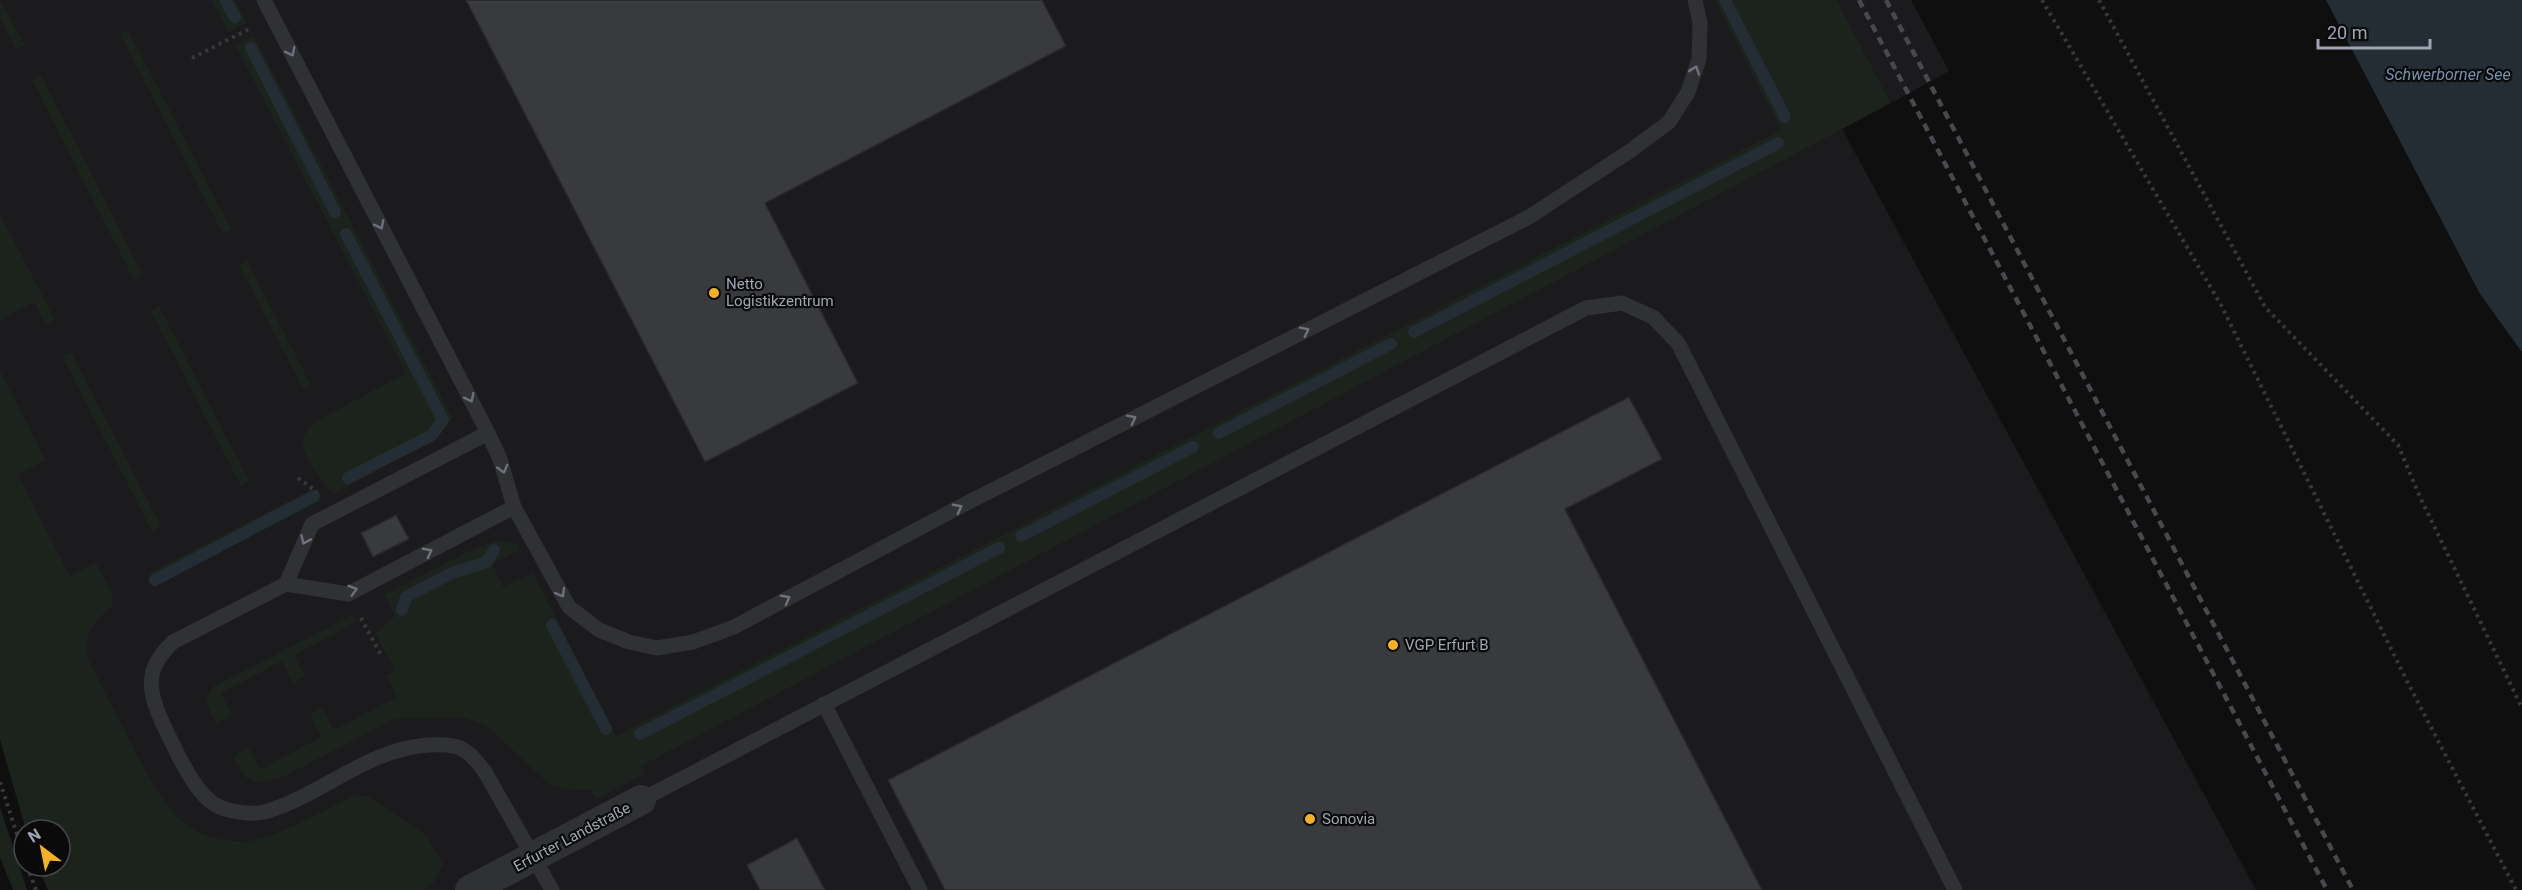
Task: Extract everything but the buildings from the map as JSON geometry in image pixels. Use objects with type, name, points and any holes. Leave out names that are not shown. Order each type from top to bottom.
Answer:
[{"type":"street","name":"Erfurter Landstraße","points":[[470,890],[641,800]]},
{"type":"lane","points":[[264,0],[488,433],[500,459],[514,507],[569,607],[599,630],[629,642],[657,648],[693,642],[734,627],[967,503],[1529,217],[1630,151],[1669,122],[1688,92],[1699,59],[1700,23],[1695,0]]},
{"type":"lane","points":[[641,800],[1587,308],[1622,303],[1653,317],[1678,343],[1955,890]]},
{"type":"lane","points":[[286,584],[312,524],[488,433]]},
{"type":"lane","points":[[514,507],[348,594],[286,584],[173,642],[152,668],[150,680],[160,719],[197,788],[214,804],[230,811],[265,812],[297,799],[389,753],[423,746],[449,744],[464,748],[474,756],[552,890]]},
{"type":"lane","points":[[824,704],[920,890]]},
{"type":"path","points":[[2042,0],[2221,305],[2410,687],[2516,890]]},
{"type":"path","points":[[2099,0],[2265,307],[2398,445],[2420,497],[2522,708]]},
{"type":"path","points":[[192,58],[234,37]]},
{"type":"path","points":[[298,478],[340,510]]},
{"type":"path","points":[[348,594],[382,657]]},
{"type":"path","points":[[0,782],[12,819]]},
{"type":"shaded area","points":[[0,0],[1772,0],[2256,890],[68,890],[64,878],[72,878],[72,818],[55,818],[0,671]]},
{"type":"shaded area","points":[[0,0],[25,45],[16,49],[0,18]]},
{"type":"shaded area","points":[[211,0],[235,0],[247,22],[228,32]]},
{"type":"shaded area","points":[[1714,0],[1837,0],[1891,103],[641,766],[645,774],[596,799],[589,789],[570,791],[549,784],[488,727],[466,718],[394,719],[285,776],[259,783],[246,778],[234,759],[236,754],[248,747],[261,769],[321,737],[310,714],[322,708],[334,730],[397,697],[386,676],[395,670],[375,633],[395,616],[385,595],[461,555],[495,541],[516,543],[520,550],[492,564],[503,587],[533,573],[616,736],[1781,130]]},
{"type":"shaded area","points":[[1837,0],[1911,0],[1949,71],[1891,103]]},
{"type":"shaded area","points":[[128,30],[231,229],[223,234],[120,34]]},
{"type":"shaded area","points":[[254,36],[453,418],[437,438],[334,494],[309,461],[303,446],[306,433],[313,423],[406,373],[235,45]]},
{"type":"shaded area","points":[[41,75],[143,275],[134,280],[32,80]]},
{"type":"shaded area","points":[[0,214],[55,320],[46,325],[34,302],[0,320]]},
{"type":"shaded area","points":[[247,261],[311,385],[303,389],[239,265]]},
{"type":"shaded area","points":[[159,306],[249,481],[241,486],[151,311]]},
{"type":"shaded area","points":[[71,352],[161,526],[152,531],[62,356]]},
{"type":"shaded area","points":[[0,371],[46,460],[18,475],[70,576],[96,563],[112,593],[113,605],[92,627],[88,639],[87,657],[144,769],[159,794],[177,817],[201,833],[225,840],[249,841],[287,829],[354,795],[368,796],[426,835],[443,864],[434,882],[424,890],[48,890],[43,878],[72,878],[72,818],[23,818],[0,740]]},
{"type":"shaded area","points":[[310,490],[322,500],[153,586],[150,584],[148,577],[153,571]]},
{"type":"shaded area","points":[[352,615],[357,622],[294,655],[305,676],[293,683],[282,661],[221,693],[232,715],[216,724],[205,701],[214,686]]},
{"type":"shaded area","points":[[0,807],[12,844],[12,878],[23,878],[27,890],[13,890],[0,857]]},
{"type":"water","name":"Schwerborner See","points":[[2326,0],[2522,0],[2522,352],[2480,294]]},
{"type":"waterway","points":[[225,0],[235,17]]},
{"type":"waterway","points":[[1725,0],[1785,117]]},
{"type":"waterway","points":[[251,48],[335,212]]},
{"type":"waterway","points":[[1414,332],[1778,143]]},
{"type":"waterway","points":[[346,234],[443,420],[432,435],[348,478]]},
{"type":"waterway","points":[[1219,433],[1391,344]]},
{"type":"waterway","points":[[1021,536],[1193,447]]},
{"type":"waterway","points":[[155,580],[314,496]]},
{"type":"waterway","points":[[640,734],[999,548]]},
{"type":"waterway","points":[[402,610],[406,597],[452,573],[487,562],[494,550]]},
{"type":"waterway","points":[[552,625],[606,729]]},
{"type":"railway","points":[[1859,0],[2327,890]]},
{"type":"railway","points":[[1886,0],[2353,890]]},
{"type":"place","name":"Netto Logistikzentrum","points":[[714,293]]},
{"type":"place","name":"VGP Erfurt B","points":[[1393,645]]},
{"type":"place","name":"Sonovia","points":[[1310,819]]}]
